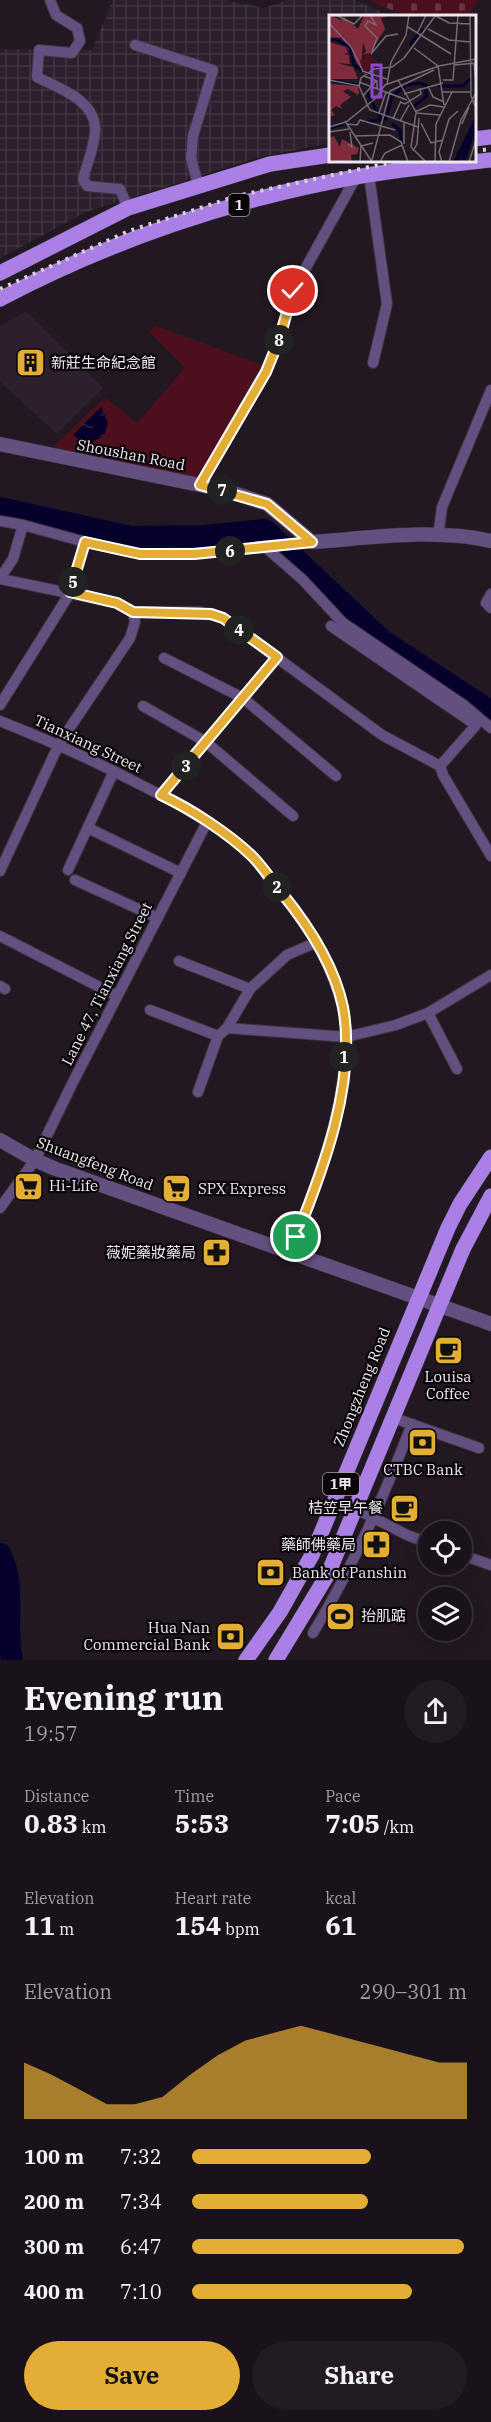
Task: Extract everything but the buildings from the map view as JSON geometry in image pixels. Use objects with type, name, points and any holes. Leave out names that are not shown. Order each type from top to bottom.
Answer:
[{"type":"main road","points":[[476,139],[491,137]]},
{"type":"main road","name":"1","points":[[0,273],[128,208],[270,164],[329,155]]},
{"type":"main road","name":"1","points":[[476,162],[491,160]]},
{"type":"main road","name":"1","points":[[0,299],[36,280],[153,232],[253,201],[362,176],[475,162]]},
{"type":"main road","name":"Zhongzheng Road","points":[[246,1660],[280,1612],[312,1555],[418,1298],[460,1204],[491,1156]]},
{"type":"main road","name":"1甲","points":[[274,1660],[328,1574],[463,1249],[491,1196]]},
{"type":"main road","points":[[257,1647],[274,1660]]},
{"type":"street","points":[[50,0],[57,15],[77,28],[80,41],[72,53],[39,50],[37,77],[73,95],[91,113],[95,129],[83,178],[87,186],[120,189],[128,208]]},
{"type":"street","points":[[135,45],[213,70],[193,136],[191,158],[198,185]]},
{"type":"street","points":[[362,176],[387,304],[374,363]]},
{"type":"street","points":[[200,485],[266,372],[279,340],[293,291],[362,176]]},
{"type":"street","points":[[438,536],[442,507],[491,390]]},
{"type":"street","name":"Shoushan Road","points":[[0,444],[200,485],[267,504],[308,542]]},
{"type":"street","points":[[0,521],[140,554],[194,554],[308,542],[438,536],[466,535],[491,541]]},
{"type":"street","points":[[22,525],[13,559],[0,579],[117,603],[133,612],[211,614],[223,618],[382,735],[441,766],[443,775],[491,856]]},
{"type":"street","points":[[0,705],[70,592],[85,542]]},
{"type":"street","points":[[266,547],[302,579],[343,623],[465,706],[491,728]]},
{"type":"street","points":[[491,594],[486,603],[491,608]]},
{"type":"street","points":[[0,872],[59,744],[130,638],[135,622],[133,612]]},
{"type":"street","points":[[331,626],[476,725],[441,766]]},
{"type":"street","points":[[161,795],[277,657]]},
{"type":"street","points":[[164,658],[243,698],[336,776]]},
{"type":"street","points":[[143,706],[206,742],[293,816]]},
{"type":"street","name":"Tianxiang Street","points":[[0,721],[59,744],[161,795],[207,822],[252,856],[317,942],[336,984],[343,1008],[346,1037],[341,1103],[319,1178],[291,1252]]},
{"type":"street","points":[[68,870],[114,771]]},
{"type":"street","name":"Lane 47, Tianxiang Street","points":[[0,1208],[35,1160],[207,822]]},
{"type":"street","points":[[88,828],[181,873]]},
{"type":"street","points":[[75,880],[158,918]]},
{"type":"street","points":[[0,936],[117,996]]},
{"type":"street","points":[[198,1092],[223,1032],[250,989],[287,955],[317,942]]},
{"type":"street","points":[[179,961],[250,989]]},
{"type":"street","points":[[150,1010],[223,1032],[346,1037],[396,1025],[428,1013],[491,975]]},
{"type":"street","points":[[428,1013],[457,1069]]},
{"type":"street","name":"Shuangfeng Road","points":[[0,1140],[35,1160],[491,1324]]},
{"type":"street","points":[[394,1418],[479,1448]]},
{"type":"street","points":[[313,1633],[343,1583],[374,1518],[412,1424]]},
{"type":"street","points":[[356,1509],[418,1539]]},
{"type":"street","points":[[472,1558],[490,1564]]},
{"type":"shaded area","points":[[113,0],[227,0],[264,8],[287,0],[355,0],[388,15],[329,15],[329,143],[256,158],[86,212],[0,258],[0,49],[92,50]]},
{"type":"shaded area","name":"新莊生命紀念館","points":[[26,311],[103,388],[57,434],[0,382],[0,326]]},
{"type":"green space","points":[[371,0],[478,0],[469,15],[418,15],[382,6]]},
{"type":"green space","points":[[155,325],[265,366],[198,478],[53,447],[105,397],[137,423],[185,368],[149,332]]},
{"type":"water","points":[[101,407],[108,423],[104,435],[96,440],[88,441],[73,435]]},
{"type":"waterway","points":[[0,508],[131,537],[206,536],[265,530],[383,641],[487,709],[491,715]]},
{"type":"waterway","points":[[0,1554],[8,1579],[12,1660]]},
{"type":"railway","points":[[476,151],[491,149]]},
{"type":"railway","points":[[0,289],[129,231],[237,196],[392,162]]},
{"type":"place","name":"新莊生命紀念館","points":[[30,363]]},
{"type":"place","name":"Hi-Life","points":[[28,1186]]},
{"type":"place","name":"SPX Express","points":[[177,1189]]},
{"type":"place","name":"薇妮藥妝藥局","points":[[217,1253]]},
{"type":"place","name":"Louisa Coffee","points":[[448,1350]]},
{"type":"place","name":"CTBC Bank","points":[[423,1443]]},
{"type":"place","name":"桔笠早午餐","points":[[404,1508]]},
{"type":"place","name":"藥師佛藥局","points":[[377,1545]]},
{"type":"place","name":"Bank of Panshin","points":[[271,1573]]},
{"type":"place","name":"抬肌踮","points":[[340,1616]]},
{"type":"place","name":"Hua Nan Commercial Bank","points":[[231,1637]]},
{"type":"route","points":[[293,291],[279,340],[266,372],[200,485],[267,504],[312,542],[194,554],[140,554],[85,542],[70,592],[117,603],[133,612],[211,614],[223,618],[277,657],[161,795],[207,822],[252,856],[314,935],[336,984],[343,1008],[346,1037],[341,1103],[319,1178],[296,1237]]}]
